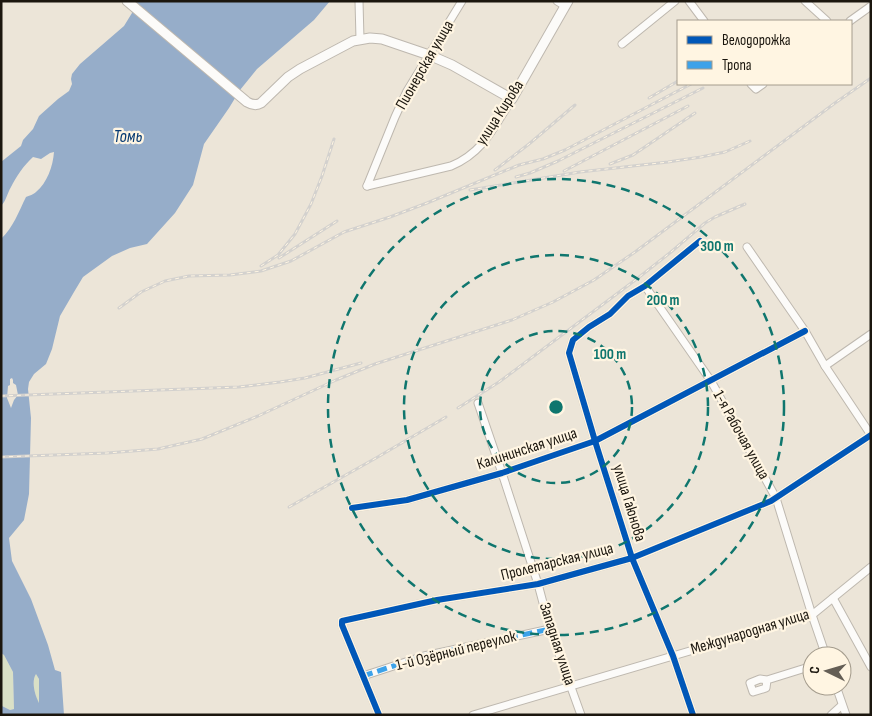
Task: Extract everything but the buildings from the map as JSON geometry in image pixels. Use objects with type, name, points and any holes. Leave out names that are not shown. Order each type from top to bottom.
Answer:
[{"type":"main road","points":[[128,1],[246,102],[251,104],[257,105],[294,73],[353,41],[370,38],[382,39],[429,55],[452,65],[512,99]]},
{"type":"main road","name":"улица Кирова","points":[[512,99],[563,3]]},
{"type":"street","points":[[359,1],[360,39]]},
{"type":"street","name":"Пионерская улица","points":[[367,186],[394,117],[407,91],[462,1]]},
{"type":"street","points":[[622,44],[675,1]]},
{"type":"street","points":[[689,1],[703,20]]},
{"type":"street","points":[[805,1],[826,20]]},
{"type":"street","points":[[851,20],[871,6]]},
{"type":"street","name":"улица Кирова","points":[[367,186],[461,162],[475,152],[484,142],[512,99]]},
{"type":"street","points":[[645,286],[700,241]]},
{"type":"street","points":[[746,248],[805,331],[825,366],[868,425],[871,435]]},
{"type":"street","name":"улица Гаюнова","points":[[645,286],[628,296],[610,314],[573,340],[569,353],[632,558],[673,656],[693,715]]},
{"type":"street","name":"1-я Рабочая улица","points":[[645,286],[711,381],[776,498],[823,646]]},
{"type":"street","name":"Калининская улица","points":[[352,508],[407,500],[502,473],[595,442],[805,331]]},
{"type":"street","points":[[825,366],[871,334]]},
{"type":"street","name":"Западная улица","points":[[478,403],[538,584],[550,629],[581,715]]},
{"type":"street","name":"Пролетарская улица","points":[[363,676],[342,621],[437,600],[538,584],[632,558],[771,501],[871,435]]},
{"type":"street","name":"Международная улица","points":[[473,715],[812,615],[871,567]]},
{"type":"street","points":[[833,598],[871,667]]},
{"type":"street","name":"1-й Озёрный переулок","points":[[363,676],[430,654],[550,629]]},
{"type":"street","points":[[768,680],[802,669]]},
{"type":"street","points":[[363,676],[379,715]]},
{"type":"street","points":[[839,696],[846,715]]},
{"type":"street","points":[[831,715],[842,705]]},
{"type":"green space","points":[[1,653],[13,672],[14,709],[10,710],[2,706],[1,703]]},
{"type":"green space","points":[[36,673],[39,679],[39,704],[34,685]]},
{"type":"water","name":"Томь","points":[[130,1],[330,1],[314,20],[257,69],[240,90],[204,144],[193,185],[175,213],[147,244],[130,248],[112,256],[83,277],[60,316],[52,349],[46,364],[34,374],[29,382],[31,418],[29,494],[24,520],[9,538],[12,561],[31,599],[55,670],[61,672],[64,715],[1,715],[1,703],[2,706],[10,710],[14,709],[13,672],[1,653],[1,239],[12,225],[26,197],[36,192],[46,179],[51,168],[54,152],[41,159],[33,157],[23,167],[1,206],[1,162],[21,146],[23,140],[33,129],[39,116],[69,91],[72,84],[72,74],[80,64],[124,26],[132,13]],"holes":[[[12,378],[18,395],[11,408],[7,398],[8,386]],[[36,674],[39,679],[39,703],[34,685]]]},
{"type":"railway","points":[[1,457],[158,449],[202,439],[375,364],[512,320],[553,302],[594,280],[635,252],[871,78]]},
{"type":"railway","points":[[649,98],[677,82]]},
{"type":"railway","points":[[119,308],[141,292],[165,281],[189,276],[230,275],[261,271],[291,261],[344,232],[390,217],[519,165],[543,159],[565,150],[689,85]]},
{"type":"railway","points":[[516,177],[558,161],[703,88]]},
{"type":"railway","points":[[495,170],[575,105]]},
{"type":"railway","points":[[564,171],[688,106]]},
{"type":"railway","points":[[610,164],[633,155],[695,113]]},
{"type":"railway","points":[[261,266],[278,255],[295,234],[311,204],[334,139]]},
{"type":"railway","points":[[470,190],[580,172],[701,157],[725,152],[750,141]]},
{"type":"railway","points":[[458,408],[499,382],[638,278],[705,223],[745,204]]},
{"type":"railway","points":[[279,258],[337,221]]},
{"type":"railway","points":[[1,396],[239,387],[305,378],[361,363]]},
{"type":"railway","points":[[289,507],[446,417]]},
{"type":"marked path","points":[[363,676],[424,656],[550,629]]},
{"type":"cycle path","points":[[693,715],[673,656],[632,558],[569,353],[573,340],[610,314],[628,296],[645,286],[700,241]]},
{"type":"cycle path","points":[[352,508],[407,500],[502,473],[595,441],[805,331]]},
{"type":"cycle path","points":[[379,715],[342,621],[437,600],[538,584],[632,558],[771,501],[871,435]]}]
